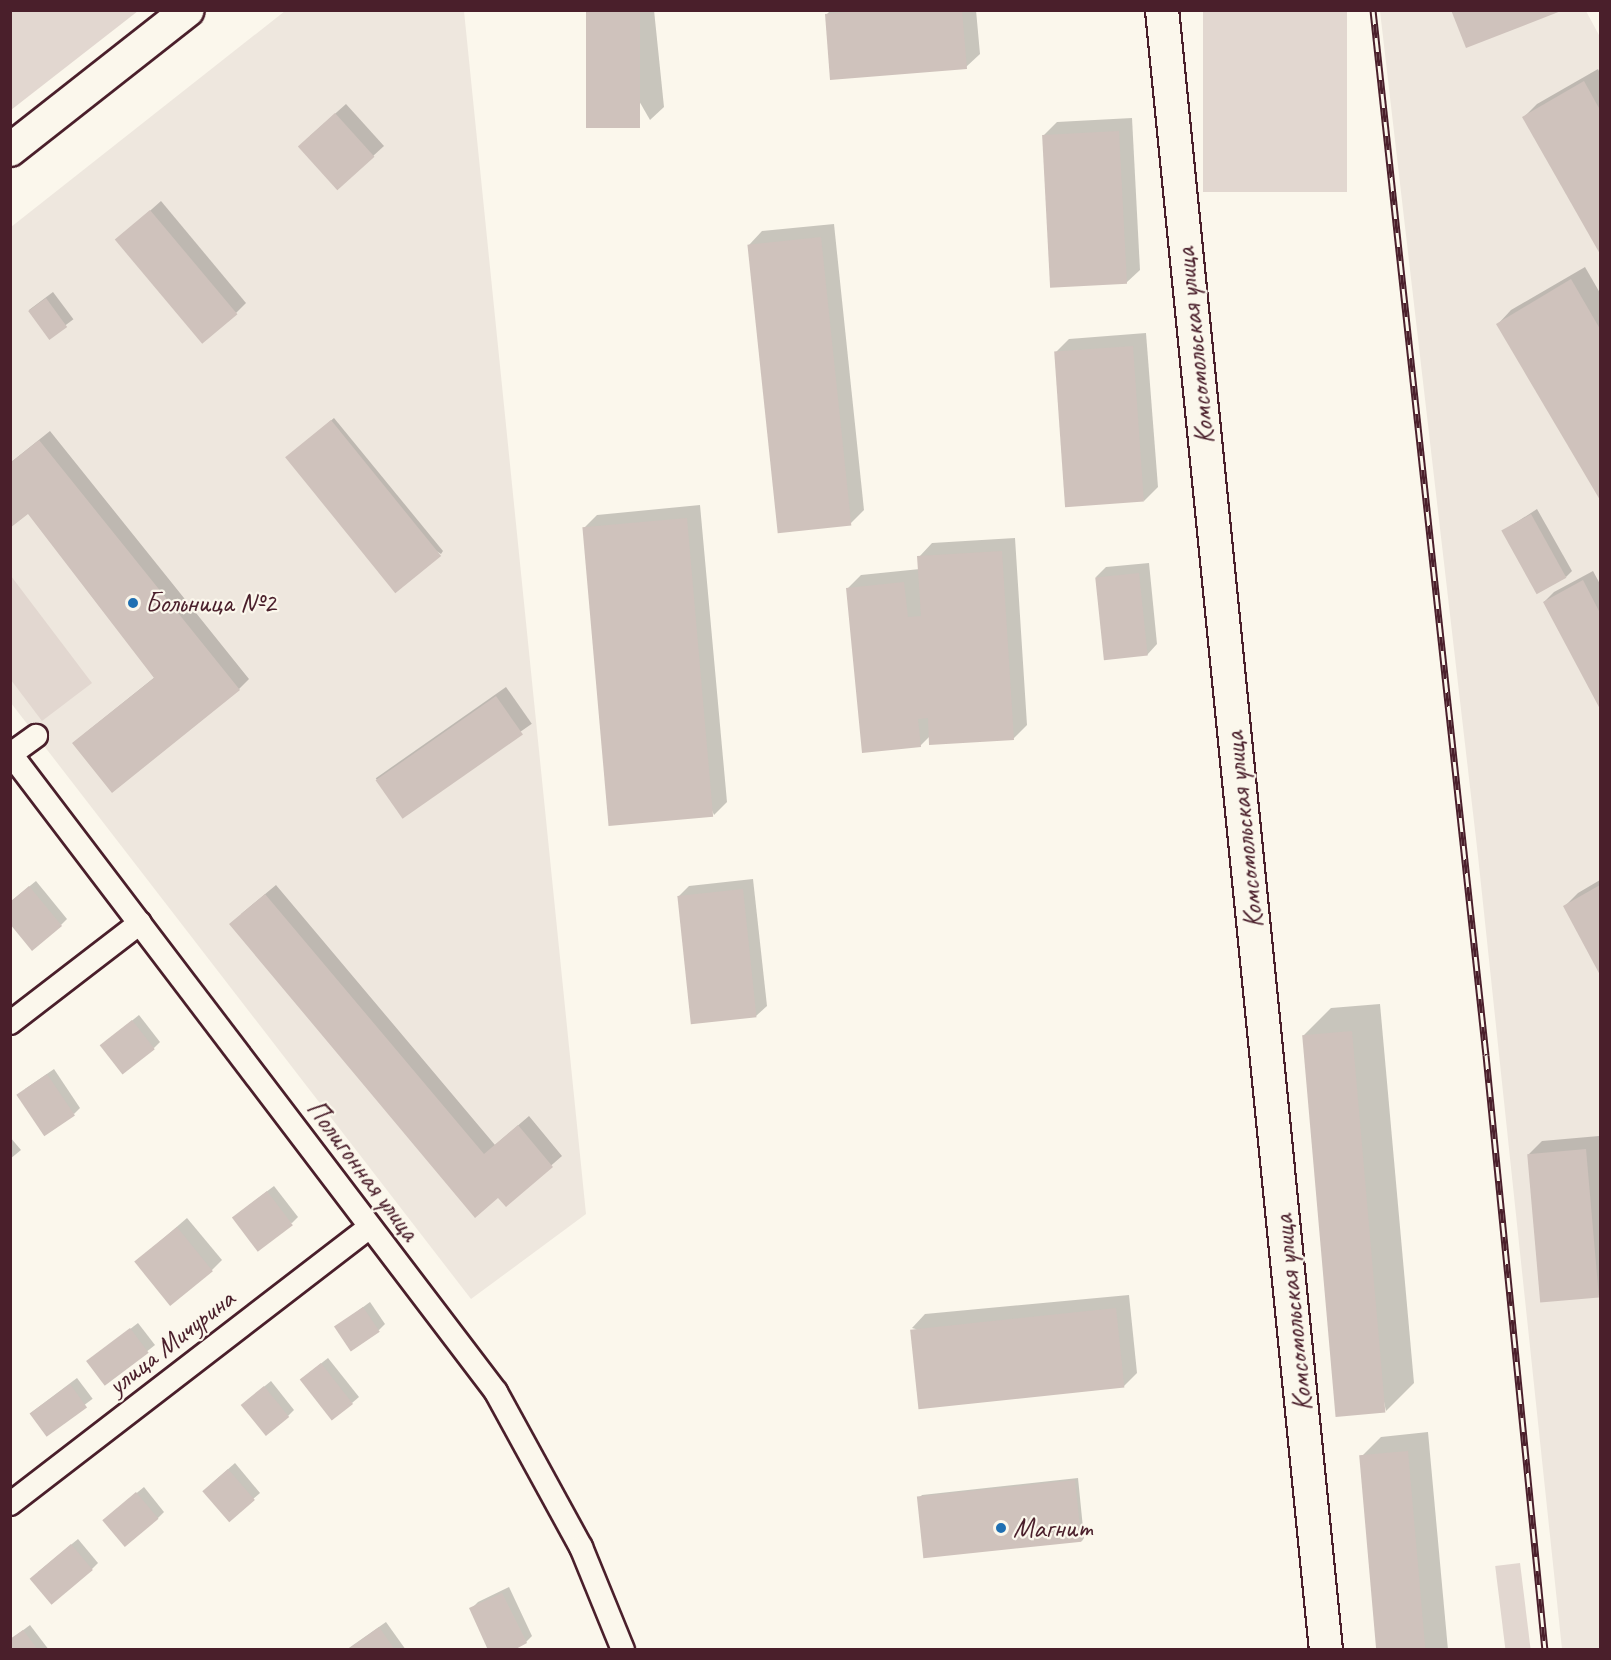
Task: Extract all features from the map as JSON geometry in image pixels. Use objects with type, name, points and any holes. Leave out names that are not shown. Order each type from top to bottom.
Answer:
[{"type":"street","points":[[10,150],[188,10]]},
{"type":"street","name":"Комсомольская улица","points":[[1162,10],[1326,1650]]},
{"type":"street","points":[[11,754],[36,736]]},
{"type":"street","name":"Полигонная улица","points":[[11,754],[369,1228],[496,1392],[581,1547],[623,1650]]},
{"type":"street","points":[[10,1023],[140,923]]},
{"type":"street","name":"улица Мичурина","points":[[10,1504],[369,1228]]},
{"type":"shaded area","points":[[11,10],[138,10],[138,11],[11,110]]},
{"type":"shaded area","points":[[285,11],[464,11],[586,1214],[471,1299],[11,703],[11,227]]},
{"type":"shaded area","points":[[1203,11],[1347,11],[1347,192],[1203,192]]},
{"type":"shaded area","points":[[1380,11],[1586,11],[1600,37],[1600,1649],[1562,1649],[1478,856]]},
{"type":"shaded area","points":[[11,576],[92,683],[42,721],[11,680]]},
{"type":"shaded area","points":[[1520,1563],[1531,1649],[1505,1650],[1495,1566]]},
{"type":"building","points":[[586,10],[640,10],[640,128],[586,128]]},
{"type":"building","points":[[871,10],[962,10],[967,69],[830,80],[825,14]]},
{"type":"building","points":[[1451,10],[1561,10],[1561,11],[1466,48]]},
{"type":"building","points":[[1584,81],[1600,110],[1600,254],[1522,117]]},
{"type":"building","points":[[335,113],[374,157],[337,190],[298,146]]},
{"type":"building","points":[[1119,131],[1127,284],[1050,288],[1042,135]]},
{"type":"building","points":[[150,210],[237,314],[202,344],[115,240]]},
{"type":"building","points":[[821,237],[851,525],[778,533],[747,245]]},
{"type":"building","points":[[1571,279],[1600,329],[1600,500],[1496,324]]},
{"type":"building","points":[[46,298],[67,327],[49,340],[28,311]]},
{"type":"building","points":[[1133,346],[1144,502],[1065,507],[1054,352]]},
{"type":"building","points":[[331,420],[441,556],[395,593],[285,457]]},
{"type":"building","name":"Больница №2","points":[[39,440],[240,690],[112,793],[72,743],[154,678],[28,514],[10,528],[10,463]]},
{"type":"building","points":[[1531,514],[1566,578],[1537,594],[1501,530]]},
{"type":"building","points":[[687,518],[713,817],[609,826],[582,527]]},
{"type":"building","points":[[1002,551],[1014,740],[929,745],[928,718],[918,719],[921,747],[862,753],[846,588],[904,582],[908,617],[921,616],[917,556]]},
{"type":"building","points":[[1139,573],[1148,656],[1104,660],[1095,578]]},
{"type":"building","points":[[1583,580],[1600,613],[1600,709],[1543,602]]},
{"type":"building","points":[[496,696],[523,735],[403,819],[376,780]]},
{"type":"building","points":[[1600,885],[1600,975],[1563,906]]},
{"type":"building","points":[[29,886],[62,926],[32,951],[10,924],[10,902]]},
{"type":"building","points":[[743,889],[756,1017],[691,1024],[677,896]]},
{"type":"building","points":[[265,894],[484,1154],[518,1125],[553,1167],[506,1207],[498,1198],[475,1218],[229,924]]},
{"type":"building","points":[[132,1020],[155,1049],[122,1074],[100,1045]]},
{"type":"building","points":[[1352,1031],[1385,1413],[1336,1417],[1302,1035]]},
{"type":"building","points":[[47,1074],[75,1115],[44,1136],[16,1095]]},
{"type":"building","points":[[1586,1149],[1599,1297],[1540,1303],[1527,1154]]},
{"type":"building","points":[[267,1191],[293,1225],[258,1252],[232,1217]]},
{"type":"building","points":[[177,1227],[213,1271],[170,1306],[134,1262]]},
{"type":"building","points":[[363,1307],[380,1332],[351,1351],[334,1327]]},
{"type":"building","points":[[1116,1308],[1124,1388],[918,1409],[910,1330]]},
{"type":"building","points":[[130,1328],[149,1353],[105,1386],[86,1361]]},
{"type":"building","points":[[321,1363],[353,1404],[332,1421],[300,1380]]},
{"type":"building","points":[[70,1384],[87,1407],[47,1437],[30,1413]]},
{"type":"building","points":[[264,1386],[289,1417],[266,1436],[241,1405]]},
{"type":"building","points":[[1408,1451],[1425,1650],[1376,1650],[1359,1455]]},
{"type":"building","points":[[228,1469],[255,1500],[229,1522],[202,1491]]},
{"type":"building","name":"Магнит","points":[[1075,1480],[1081,1542],[923,1558],[917,1497]]},
{"type":"building","points":[[136,1492],[158,1519],[125,1547],[102,1520]]},
{"type":"building","points":[[71,1544],[93,1570],[51,1605],[30,1579]]},
{"type":"building","points":[[502,1593],[527,1643],[514,1650],[488,1650],[469,1608]]},
{"type":"building","points":[[379,1627],[395,1650],[347,1650]]},
{"type":"building","points":[[23,1630],[38,1650],[10,1650],[10,1639]]},
{"type":"railway","points":[[1373,10],[1486,1055],[1545,1650]]},
{"type":"place","name":"Больница №2","points":[[133,603]]},
{"type":"place","name":"Магнит","points":[[1001,1528]]}]
